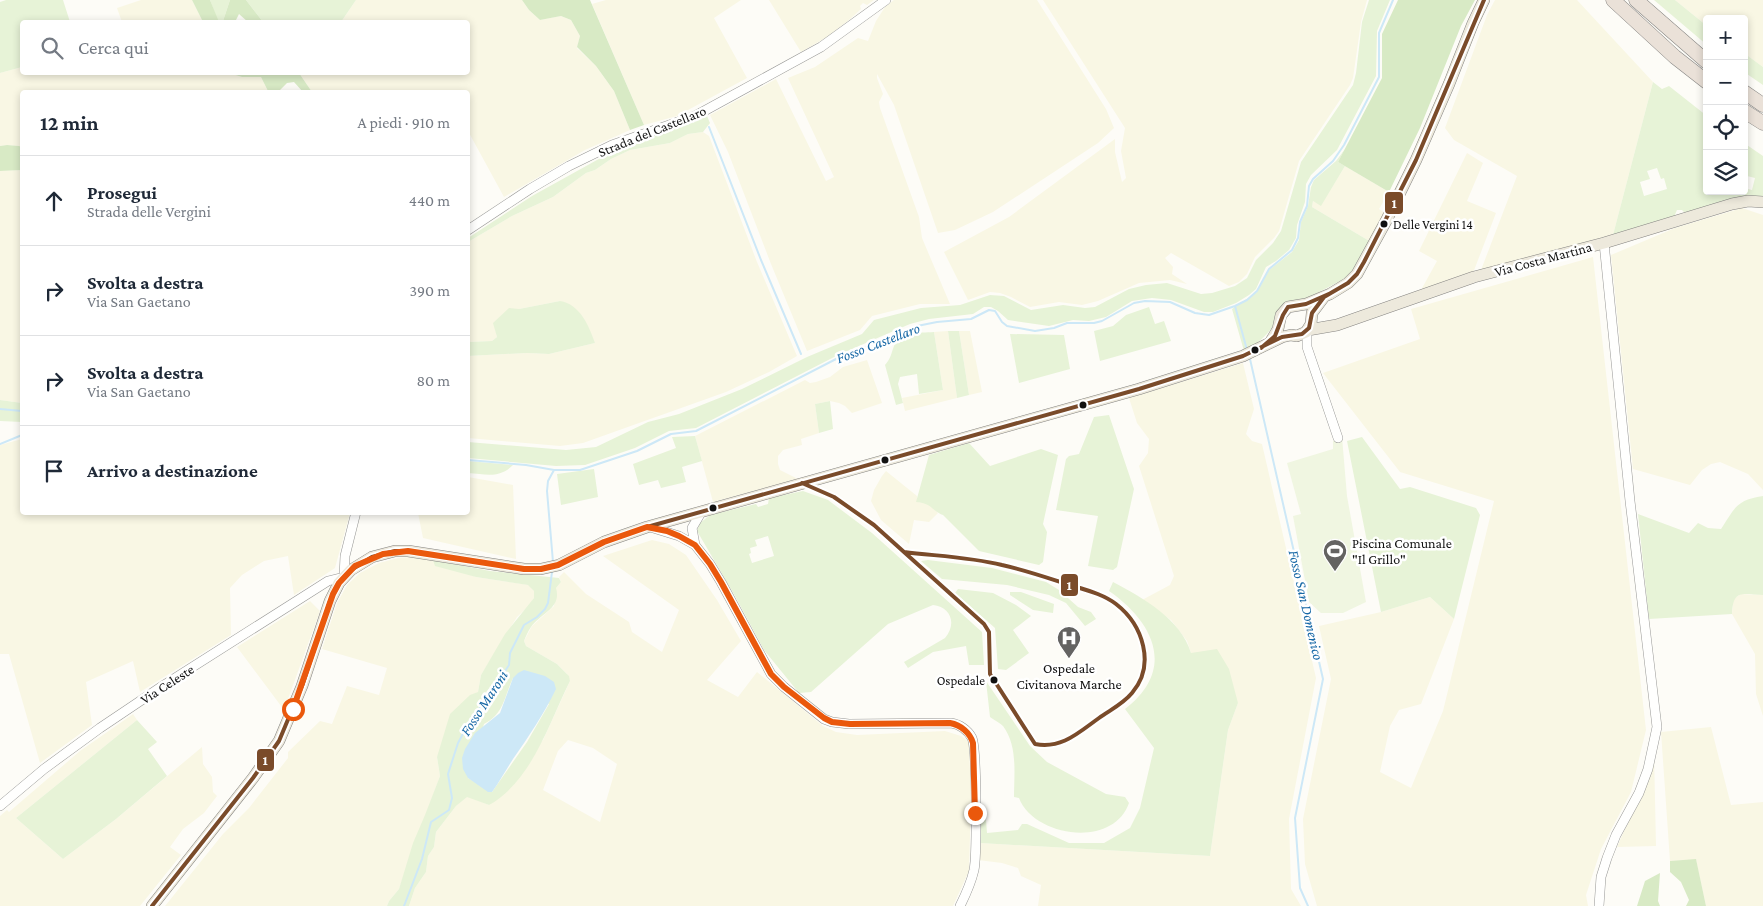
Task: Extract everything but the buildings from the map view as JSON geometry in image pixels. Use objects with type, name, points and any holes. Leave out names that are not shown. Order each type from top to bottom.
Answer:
[{"type":"highway","points":[[1613,0],[1675,57],[1703,79]]},
{"type":"highway","points":[[1636,0],[1705,60]]},
{"type":"highway","points":[[1748,95],[1763,105]]},
{"type":"highway","points":[[1748,114],[1763,123]]},
{"type":"main road","points":[[1300,306],[1324,297],[1348,284],[1357,274],[1416,160],[1484,0]]},
{"type":"main road","name":"Via Costa Martina","points":[[1309,324],[1325,327],[1337,326],[1474,277],[1604,243],[1732,204],[1748,201],[1763,202]]},
{"type":"main road","points":[[152,906],[253,778],[279,741],[302,686],[333,594],[344,577],[355,566],[395,551],[420,551],[524,569],[541,569],[558,565],[604,542],[679,517],[1139,389],[1247,354],[1271,341],[1302,334],[1324,297]]},
{"type":"main road","points":[[1271,341],[1278,329],[1281,315],[1288,307],[1293,305],[1300,306],[1308,310],[1309,324]]},
{"type":"main road","points":[[1280,320],[1284,330],[1293,335]]},
{"type":"street","name":"Strada del Castellaro","points":[[470,229],[530,189],[604,149],[703,112],[821,47],[886,0]]},
{"type":"street","points":[[1599,906],[1601,877],[1607,858],[1616,835],[1639,794],[1648,769],[1657,727],[1630,496],[1604,243]]},
{"type":"street","points":[[1307,346],[1309,324]]},
{"type":"street","points":[[1293,335],[1307,346],[1338,438]]},
{"type":"street","points":[[692,528],[702,511]]},
{"type":"street","points":[[344,577],[345,556],[355,515]]},
{"type":"street","points":[[679,536],[679,517],[692,528],[695,545]]},
{"type":"street","points":[[647,527],[679,536],[695,545],[721,582],[771,674],[784,687],[824,718],[832,722],[850,724],[950,723],[960,726],[969,735],[973,743],[975,783],[975,868],[971,884],[960,906]]},
{"type":"street","name":"Via Celeste","points":[[0,806],[72,747],[161,687],[328,580],[344,577]]},
{"type":"shaded area","points":[[141,0],[192,0],[202,20],[121,20],[117,8]]},
{"type":"shaded area","points":[[356,0],[522,0],[540,20],[561,16],[571,20],[580,36],[577,48],[596,66],[614,91],[630,130],[585,150],[504,197],[470,135],[470,90],[311,90],[300,75],[470,75],[470,20],[342,20]]},
{"type":"shaded area","points":[[606,0],[741,0],[714,18],[747,78],[677,116],[644,125],[592,4]]},
{"type":"shaded area","points":[[769,0],[874,0],[867,5],[863,3],[860,6],[861,9],[849,20],[827,37],[801,52]]},
{"type":"shaded area","points":[[894,0],[1037,0],[1106,109],[1114,128],[1098,143],[993,212],[955,230],[938,233],[894,105],[877,74],[883,94],[879,102],[880,108],[919,217],[922,238],[950,304],[920,304],[872,316],[860,330],[807,351],[728,152],[710,115],[776,79],[826,181],[834,177],[788,78],[815,67],[858,38],[868,41],[876,21],[885,7]]},
{"type":"shaded area","points":[[1043,0],[1367,0],[1361,22],[1353,78],[1350,85],[1299,161],[1279,231],[1255,257],[1247,274],[1239,282],[1229,286],[1171,253],[1165,258],[1173,267],[1172,274],[1187,284],[1170,280],[1139,283],[1098,301],[1082,305],[1059,302],[1030,307],[1011,297],[990,292],[968,300],[944,252],[1009,217],[1115,139],[1115,152],[1122,182],[1126,178],[1121,151],[1125,128]]},
{"type":"shaded area","points":[[1495,0],[1577,0],[1653,82],[1613,235],[1481,270],[1517,176],[1454,140],[1445,128],[1487,15]]},
{"type":"shaded area","points":[[1675,0],[1763,0],[1763,67],[1748,56],[1748,15],[1703,15],[1703,23]]},
{"type":"shaded area","points":[[20,68],[20,75],[236,75],[261,77],[268,90],[20,90],[20,146],[0,146],[0,73]]},
{"type":"shaded area","points":[[703,132],[709,136],[757,262],[797,356],[769,372],[726,392],[583,443],[560,446],[470,438],[470,356],[527,353],[549,354],[595,343],[560,301],[519,309],[494,323],[497,337],[492,341],[470,342],[470,241],[512,216],[553,197],[586,173],[595,170],[611,159],[630,150],[670,143],[688,134]]},
{"type":"shaded area","points":[[1467,153],[1483,163],[1467,201],[1496,213],[1473,273],[1421,290],[1437,261],[1419,251]]},
{"type":"shaded area","points":[[1345,166],[1389,192],[1379,209],[1385,213],[1371,242],[1312,207],[1313,201],[1321,205]]},
{"type":"shaded area","points":[[20,170],[20,403],[0,400],[0,171]]},
{"type":"shaded area","points":[[1742,208],[1763,215],[1763,490],[1748,474],[1720,462],[1711,464],[1702,470],[1690,485],[1633,469],[1611,255],[1675,228]]},
{"type":"shaded area","points":[[1593,257],[1646,730],[1631,792],[1601,849],[1586,895],[1588,906],[1317,906],[1305,864],[1303,819],[1331,679],[1319,626],[1381,612],[1430,597],[1454,619],[1421,704],[1399,710],[1390,726],[1380,772],[1411,788],[1443,711],[1494,501],[1400,472],[1323,373],[1420,339],[1411,309]]},
{"type":"shaded area","points":[[948,331],[957,398],[905,411],[902,398],[943,390],[934,332]]},
{"type":"shaded area","points":[[959,331],[970,331],[982,392],[969,395]]},
{"type":"shaded area","points":[[867,360],[882,403],[852,413],[839,403],[830,401],[815,404],[819,433],[801,439],[802,445],[783,450],[778,456],[780,470],[798,479],[713,502],[695,436],[805,380],[810,383],[816,382],[830,377],[843,367]]},
{"type":"shaded area","points":[[1243,363],[1254,409],[1246,434],[1252,441],[1262,444],[1316,678],[1289,819],[1291,889],[1301,906],[1038,906],[1041,885],[1021,876],[1018,868],[1002,863],[978,860],[980,843],[1210,856],[1228,730],[1238,703],[1191,653],[1187,641],[1171,620],[1142,600],[1170,585],[1174,576],[1139,466],[1148,453],[1149,439],[1137,423],[1129,398]]},
{"type":"shaded area","points":[[20,440],[20,515],[349,515],[335,568],[294,595],[288,556],[264,561],[242,575],[230,588],[231,635],[140,692],[133,661],[86,682],[92,725],[40,763],[9,654],[0,654],[0,445]]},
{"type":"shaded area","points":[[886,471],[917,496],[917,502],[928,503],[938,513],[929,522],[914,520],[909,544],[881,520],[871,501],[874,490]]},
{"type":"shaded area","points":[[470,477],[513,485],[516,559],[423,538],[418,515],[470,515]]},
{"type":"shaded area","points":[[652,540],[669,544],[686,555],[717,600],[741,641],[707,680],[738,697],[757,672],[823,726],[836,732],[857,735],[945,731],[961,736],[969,742],[971,801],[969,871],[953,906],[409,906],[415,888],[426,872],[428,856],[434,847],[436,832],[456,806],[467,796],[489,805],[543,740],[570,681],[567,674],[557,664],[526,646],[524,641],[532,626],[554,606],[556,588],[561,582],[559,577],[564,572],[586,594],[629,622],[632,632],[662,652],[679,610],[603,556]],"holes":[[[568,740],[593,748],[617,764],[600,822],[543,790],[558,751]]]},
{"type":"shaded area","points":[[414,557],[433,560],[476,577],[529,585],[534,591],[534,598],[530,605],[517,617],[481,675],[478,692],[437,757],[440,776],[399,889],[387,906],[165,906],[223,834],[249,808],[288,758],[288,752],[320,721],[332,724],[347,686],[379,695],[387,668],[322,649],[337,603],[347,585],[360,573],[379,563],[398,558]]},
{"type":"shaded area","points":[[1741,594],[1763,595],[1763,716],[1756,694],[1755,654],[1732,614],[1733,599]]},
{"type":"shaded area","points":[[310,601],[320,611],[284,710],[237,647]]},
{"type":"shaded area","points":[[133,714],[137,720],[16,818],[63,859],[116,819],[202,747],[203,764],[212,777],[213,792],[217,796],[204,813],[183,829],[170,847],[181,855],[140,906],[0,906],[0,816],[7,810],[9,812],[80,751]]},
{"type":"shaded area","points":[[1711,727],[1731,805],[1763,802],[1763,906],[1706,906],[1696,860],[1670,861],[1661,732]]},
{"type":"shaded area","points":[[1654,751],[1656,846],[1617,847],[1647,780]]},
{"type":"green space","points":[[6,0],[63,0],[69,20],[20,20],[20,68],[0,73],[0,2]]},
{"type":"green space","points":[[192,0],[210,0],[218,20],[202,20]]},
{"type":"green space","points":[[210,0],[230,0],[223,20],[217,20]]},
{"type":"green space","points":[[230,0],[246,0],[261,20],[246,20],[239,14],[236,20],[223,20]]},
{"type":"green space","points":[[246,0],[356,0],[342,20],[261,20]]},
{"type":"green space","points":[[522,0],[590,0],[644,125],[630,130],[614,91],[596,66],[577,47],[580,36],[571,20],[561,16],[540,20]]},
{"type":"green space","points":[[1369,0],[1390,0],[1377,31],[1376,76],[1337,150],[1311,175],[1306,184],[1305,202],[1297,225],[1296,238],[1289,250],[1266,267],[1256,289],[1236,303],[1213,312],[1204,312],[1171,300],[1152,298],[1132,301],[1106,317],[1089,321],[1073,320],[1049,326],[1008,320],[991,307],[984,307],[973,314],[929,319],[910,324],[838,355],[696,428],[669,431],[635,448],[585,465],[556,466],[470,458],[470,442],[566,450],[596,447],[648,422],[679,414],[742,389],[807,357],[862,334],[874,320],[921,308],[960,305],[990,295],[1004,296],[1031,310],[1063,305],[1085,308],[1095,307],[1129,289],[1146,285],[1167,283],[1201,294],[1212,293],[1235,286],[1247,278],[1256,260],[1273,243],[1281,231],[1301,162],[1353,85],[1362,22]]},
{"type":"green space","points":[[1398,0],[1475,0],[1461,26],[1420,128],[1389,192],[1338,162],[1382,78],[1382,34]]},
{"type":"green space","points":[[1654,0],[1675,0],[1703,23],[1703,42]]},
{"type":"green space","points":[[1748,56],[1763,67],[1763,85],[1748,75]]},
{"type":"green space","points":[[236,75],[300,75],[311,90],[301,90],[294,82],[287,83],[280,90],[268,90],[261,77]]},
{"type":"green space","points":[[1653,82],[1662,89],[1669,86],[1703,113],[1703,195],[1748,195],[1748,189],[1752,190],[1755,178],[1748,176],[1748,146],[1763,156],[1763,197],[1738,197],[1689,214],[1682,210],[1677,210],[1674,217],[1613,235]],"holes":[[[1657,168],[1661,179],[1664,178],[1667,189],[1644,196],[1640,182],[1650,179],[1647,171]]]},
{"type":"green space","points":[[707,116],[710,123],[703,132],[688,134],[670,143],[630,150],[611,159],[595,170],[586,173],[553,197],[512,216],[470,241],[470,237],[532,196],[615,150]]},
{"type":"green space","points":[[0,146],[20,146],[20,170],[0,171]]},
{"type":"green space","points":[[1345,149],[1338,162],[1345,166],[1321,206],[1313,201],[1312,207],[1371,242],[1350,274],[1302,301],[1288,302],[1275,324],[1265,336],[1244,351],[1232,309],[1257,292],[1269,270],[1292,252],[1299,240],[1301,222],[1308,206],[1314,180],[1336,161]]},
{"type":"green space","points":[[560,301],[567,303],[573,306],[583,317],[595,343],[549,354],[527,353],[470,356],[470,342],[492,341],[497,337],[493,323],[509,308],[519,309]]},
{"type":"green space","points":[[1149,307],[1155,324],[1164,321],[1171,341],[1100,361],[1094,331],[1113,326],[1126,315]]},
{"type":"green space","points":[[948,331],[959,331],[969,395],[957,398]]},
{"type":"green space","points":[[934,332],[943,390],[919,394],[917,374],[900,377],[898,384],[903,403],[896,405],[885,365],[890,358],[894,346],[905,335]]},
{"type":"green space","points":[[1010,334],[1064,335],[1070,369],[1019,383]]},
{"type":"green space","points":[[0,400],[20,403],[20,422],[0,421]]},
{"type":"green space","points":[[830,401],[833,429],[819,433],[815,404]]},
{"type":"green space","points":[[1109,415],[1134,489],[1117,567],[1113,570],[1088,566],[1098,516],[1056,510],[1066,459],[1069,456],[1079,454],[1094,417]]},
{"type":"green space","points":[[695,436],[702,461],[682,467],[686,482],[661,488],[658,480],[639,485],[633,464],[676,448],[672,437]]},
{"type":"green space","points":[[1342,437],[1347,496],[1366,602],[1343,613],[1321,613],[1309,602],[1293,516],[1301,514],[1287,463],[1333,449],[1333,441]]},
{"type":"green space","points":[[1362,437],[1400,489],[1410,487],[1476,508],[1480,515],[1454,619],[1430,597],[1381,612],[1347,441]]},
{"type":"green space","points":[[969,443],[990,466],[1041,449],[1058,455],[1043,524],[1047,532],[1043,562],[1039,565],[979,551],[943,515],[926,504],[916,502],[929,455]]},
{"type":"green space","points":[[470,461],[513,465],[497,474],[470,473]]},
{"type":"green space","points":[[594,469],[598,497],[561,505],[557,474]]},
{"type":"green space","points":[[803,491],[828,500],[872,533],[982,632],[984,665],[969,665],[966,646],[933,652],[908,668],[904,662],[945,638],[949,633],[951,622],[948,613],[939,606],[933,605],[888,624],[811,692],[799,693],[764,650],[697,531],[700,523],[710,515],[756,504],[758,507],[768,504],[769,498]],"holes":[[[768,536],[774,556],[752,563],[749,554],[751,553],[750,548],[757,546],[755,540]]]},
{"type":"green space","points":[[1763,496],[1763,595],[1740,595],[1734,600],[1732,614],[1649,619],[1638,514],[1689,533],[1698,523],[1708,528],[1721,529],[1737,506],[1747,500]]},
{"type":"green space","points":[[433,560],[490,571],[559,578],[561,582],[556,588],[556,601],[550,610],[531,627],[524,641],[526,646],[557,664],[569,676],[570,681],[538,750],[517,781],[504,795],[489,805],[467,797],[456,806],[436,832],[434,847],[428,856],[426,872],[415,888],[409,906],[387,906],[399,889],[413,843],[440,776],[437,757],[450,714],[470,695],[478,692],[481,675],[505,634],[534,598],[534,591],[528,585],[476,577],[435,566]],"holes":[[[513,678],[549,704],[527,742],[492,792],[468,778],[484,724],[491,720],[500,710]]]},
{"type":"green space","points":[[928,560],[992,568],[1046,582],[1059,590],[1078,607],[1091,612],[1096,619],[1085,626],[1066,603],[1049,595],[1007,585],[942,579],[921,561]]},
{"type":"green space","points":[[1113,582],[1160,611],[1170,620],[1186,641],[1191,653],[1217,649],[1229,669],[1238,703],[1228,730],[1210,856],[980,843],[980,820],[986,820],[987,833],[1018,830],[1022,824],[1027,824],[1069,843],[1104,843],[1130,828],[1140,808],[1154,748],[1125,709],[1141,694],[1150,679],[1154,663],[1153,647],[1148,632],[1138,617],[1109,591]]},
{"type":"green space","points":[[958,589],[993,593],[1016,605],[1031,616],[1013,630],[1029,653],[1006,670],[998,669],[995,628],[955,593]]},
{"type":"green space","points":[[1010,592],[1021,592],[1054,604],[1053,613],[1033,610],[1010,595]]},
{"type":"green space","points":[[986,681],[1030,746],[1047,762],[1106,794],[1125,797],[1129,803],[1120,818],[1107,827],[1091,832],[1074,832],[1056,829],[1040,822],[1027,811],[1019,798],[1014,797],[1014,760],[1011,742],[1003,726],[990,717]]},
{"type":"green space","points":[[137,720],[157,742],[148,749],[167,776],[116,819],[63,859],[16,818]]},
{"type":"green space","points":[[1696,859],[1706,906],[1686,906],[1689,900],[1681,882],[1670,872],[1670,861]]},
{"type":"green space","points":[[1660,873],[1658,901],[1660,906],[1637,906],[1645,881]]},
{"type":"water","points":[[524,670],[545,676],[554,682],[556,689],[536,725],[498,784],[492,792],[488,792],[468,778],[463,769],[462,758],[475,733],[500,713],[513,678]]},
{"type":"waterway","name":"Fosso Castellaro","points":[[470,460],[526,465],[554,470],[580,470],[637,451],[671,434],[696,431],[838,358],[917,326],[971,319],[989,310],[995,311],[1007,326],[1035,331],[1054,328],[1067,323],[1094,323],[1102,321],[1134,303],[1145,301],[1170,302],[1195,313],[1209,315],[1235,306],[1247,300],[1257,291],[1269,269],[1292,250],[1298,238],[1300,222],[1307,206],[1309,186],[1313,179],[1333,161],[1344,145],[1379,77],[1379,33],[1393,0]]},
{"type":"waterway","points":[[709,127],[761,260],[801,354]]},
{"type":"waterway","name":"Fosso San Domenico","points":[[1235,306],[1247,350]]},
{"type":"waterway","name":"Fosso San Domenico","points":[[1250,359],[1323,679],[1295,818],[1300,888],[1308,906]]},
{"type":"waterway","name":"Fosso Castellaro","points":[[0,409],[20,411]]},
{"type":"waterway","points":[[0,444],[20,436]]},
{"type":"waterway","name":"Fosso Maroni","points":[[553,562],[547,491],[548,481],[554,470]]},
{"type":"waterway","name":"Fosso Maroni","points":[[404,906],[422,859],[431,822],[449,810],[452,798],[448,774],[458,743],[472,717],[485,702],[509,665],[510,653],[524,625],[537,617],[545,609],[548,603],[552,572]]},
{"type":"transit line","name":"1","points":[[152,906],[253,778],[279,741],[302,686],[330,601],[339,583],[351,570],[372,557],[395,551],[408,551],[524,569],[541,569],[559,565],[604,542],[647,527],[1139,389],[1243,356],[1282,337],[1302,334],[1309,328],[1312,313],[1324,297],[1348,283],[1357,274],[1364,262],[1416,160],[1484,0]]},
{"type":"transit line","name":"1","points":[[1261,348],[1275,336],[1288,307],[1306,304],[1331,293]]},
{"type":"transit line","name":"1","points":[[802,483],[834,497],[874,525],[904,552]]},
{"type":"transit line","name":"1","points":[[904,552],[990,562],[1045,577],[1106,598],[1125,613],[1139,634],[1145,658],[1139,682],[1125,700],[1077,734],[1062,742],[1045,745],[1035,744],[990,674],[989,632],[984,624],[904,552]]},
{"type":"place","name":"Delle Vergini 14","points":[[1384,224]]},
{"type":"place","name":"Piscina Comunale \"Il Grillo\"","points":[[1335,572]]},
{"type":"place","name":"Ospedale Civitanova Marche","points":[[1069,659]]},
{"type":"place","name":"Ospedale","points":[[994,680]]},
{"type":"route","points":[[293,709],[336,588],[350,570],[362,562],[372,557],[395,551],[420,551],[524,569],[541,569],[558,565],[604,542],[647,527],[667,531],[695,545],[721,582],[771,674],[784,687],[824,718],[832,722],[850,724],[950,723],[957,724],[963,728],[972,738],[973,743],[975,813]]}]
